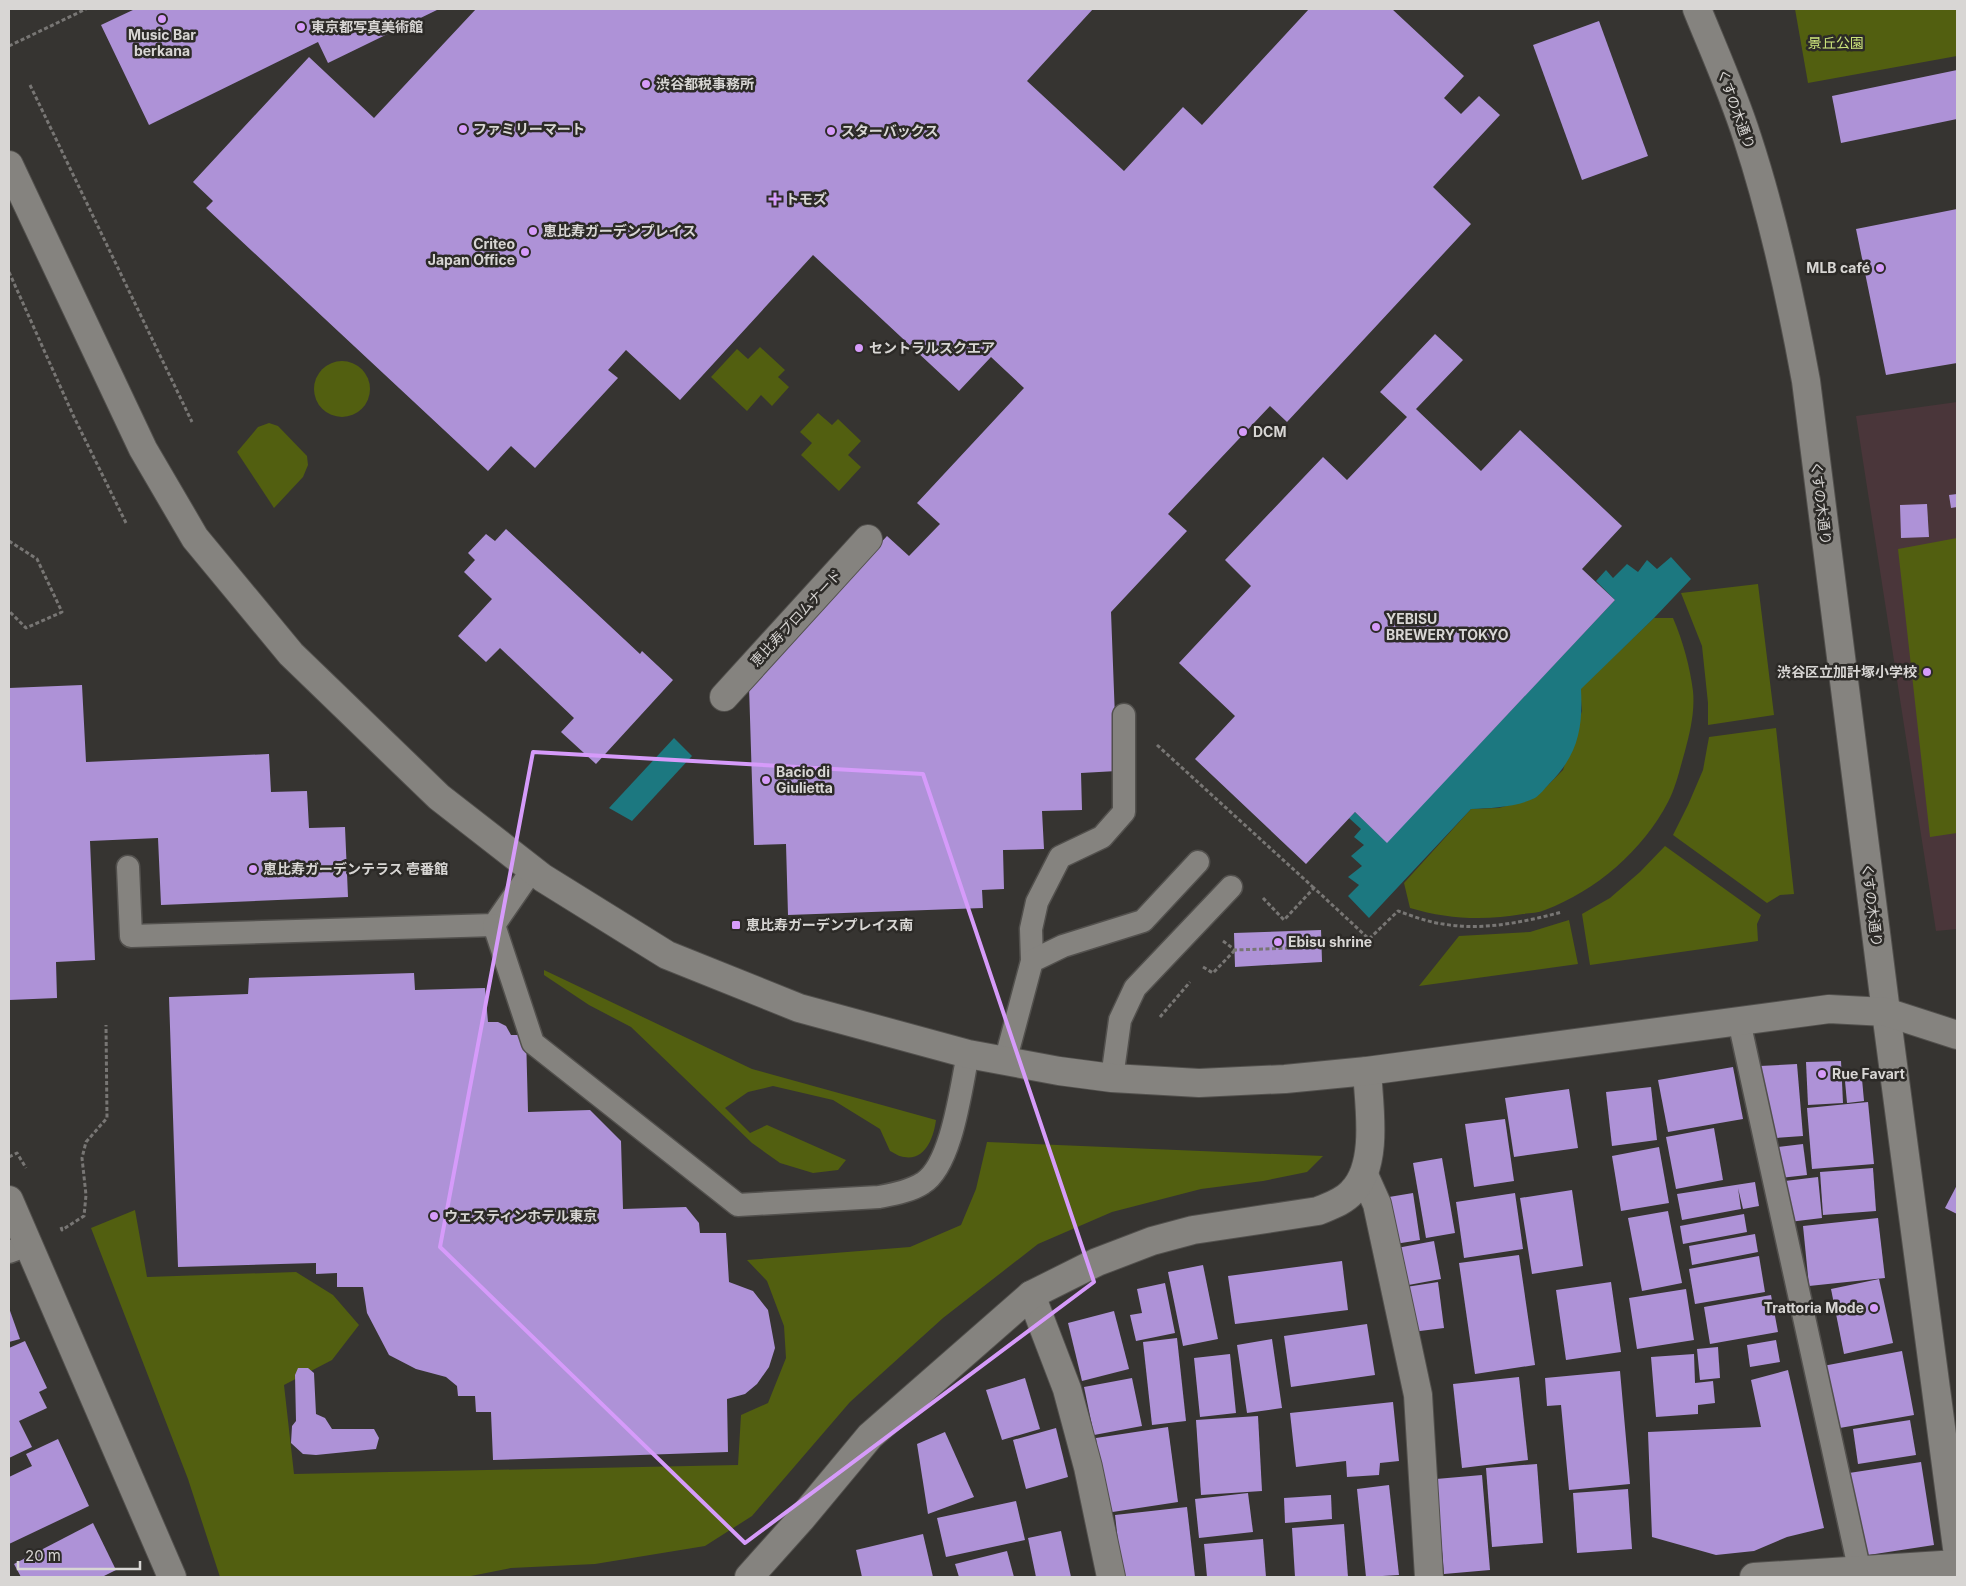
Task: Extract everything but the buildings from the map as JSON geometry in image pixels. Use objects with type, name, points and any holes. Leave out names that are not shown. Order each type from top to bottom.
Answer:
[{"type":"street","name":"くすの木通り","points":[[1697,9],[1747,136],[1780,258],[1800,345],[1957,1548]]},
{"type":"street","points":[[9,165],[144,449],[195,538],[291,654],[439,797],[532,870],[667,955],[799,1008],[968,1054],[1005,1062],[1112,1078],[1199,1082],[1285,1079],[1367,1071],[1829,1009],[1886,1012],[1957,1035]]},
{"type":"street","name":"恵比寿プロムナード","points":[[724,696],[868,539]]},
{"type":"street","points":[[749,1577],[801,1519],[870,1436],[1031,1295],[1097,1262],[1152,1241],[1193,1230],[1318,1211],[1338,1203],[1352,1192],[1364,1175],[1368,1161],[1370,1126],[1367,1071]]},
{"type":"street","points":[[1364,1175],[1377,1204],[1418,1394],[1430,1577]]},
{"type":"street","points":[[9,1200],[18,1249],[172,1577]]},
{"type":"street","points":[[1031,1295],[1067,1389],[1088,1467],[1110,1577]]},
{"type":"street","points":[[1754,1577],[1860,1574],[1957,1564]]},
{"type":"lane","points":[[1005,1062],[1032,961],[1031,928],[1037,902],[1060,857],[1102,837],[1124,812],[1124,715]]},
{"type":"lane","points":[[1032,961],[1063,946],[1143,921],[1198,862]]},
{"type":"lane","points":[[128,867],[131,936],[494,924]]},
{"type":"lane","points":[[494,924],[532,870]]},
{"type":"lane","points":[[1112,1078],[1120,1020],[1135,988],[1230,886]]},
{"type":"lane","points":[[494,924],[533,1043],[738,1205],[879,1197],[902,1192],[924,1183],[940,1165],[948,1145],[968,1054]]},
{"type":"lane","points":[[1739,1021],[1860,1574]]},
{"type":"path","points":[[9,46],[86,9]]},
{"type":"path","points":[[30,85],[192,422]]},
{"type":"path","points":[[9,272],[73,415],[126,523]]},
{"type":"path","points":[[9,541],[38,559],[62,612],[26,628],[9,611]]},
{"type":"path","points":[[1124,715],[1369,938],[1398,911],[1443,924],[1486,926],[1524,922],[1562,912]]},
{"type":"path","points":[[1262,898],[1284,920],[1314,888]]},
{"type":"path","points":[[1228,933],[1222,940],[1235,950],[1292,948]]},
{"type":"path","points":[[1197,974],[1203,966],[1213,973],[1235,950]]},
{"type":"path","points":[[1158,1018],[1190,981]]},
{"type":"path","points":[[58,1223],[62,1230],[84,1216],[86,1195],[82,1158],[86,1142],[107,1118],[106,1026]]},
{"type":"path","points":[[9,1157],[17,1153],[24,1165]]},
{"type":"highlighted area","points":[[533,752],[923,774],[1094,1282],[745,1543],[440,1247]]},
{"type":"shaded area","name":"渋谷区立加計塚小学校","points":[[1957,402],[1957,929],[1936,931],[1856,416]]},
{"type":"green space","name":"景丘公園","points":[[1795,9],[1957,9],[1957,56],[1808,83]]},
{"type":"green space","points":[[760,347],[785,370],[778,377],[789,387],[772,406],[761,395],[747,411],[711,377],[737,349],[748,359]]},
{"type":"green space","points":[[342,361],[353,363],[362,369],[368,378],[370,389],[368,400],[362,409],[353,415],[342,417],[331,415],[322,409],[316,400],[314,389],[316,378],[322,369],[331,363]]},
{"type":"green space","points":[[818,413],[832,425],[838,419],[861,441],[848,455],[861,467],[839,491],[801,455],[812,443],[800,432]]},
{"type":"green space","points":[[269,423],[278,426],[307,456],[308,465],[303,477],[274,508],[237,452],[258,427]]},
{"type":"green space","points":[[1957,538],[1957,833],[1930,837],[1898,549]]},
{"type":"green space","points":[[1758,584],[1774,715],[1708,725],[1708,703],[1702,646],[1681,593]]},
{"type":"green space","points":[[1654,618],[1673,618],[1680,636],[1688,663],[1693,691],[1692,722],[1680,771],[1668,802],[1658,820],[1632,852],[1600,880],[1582,892],[1542,911],[1494,918],[1466,918],[1438,915],[1410,908],[1404,883],[1471,809],[1499,808],[1536,797],[1563,770],[1582,711],[1580,689]]},
{"type":"green space","points":[[1776,728],[1794,894],[1780,895],[1767,903],[1673,835],[1703,770],[1709,737]]},
{"type":"green space","points":[[1665,846],[1761,915],[1757,924],[1758,941],[1590,965],[1582,914],[1610,898],[1640,872]]},
{"type":"green space","points":[[1569,920],[1578,964],[1419,986],[1459,936],[1530,932]]},
{"type":"green space","points":[[544,970],[752,1069],[936,1120],[931,1140],[928,1146],[918,1155],[902,1157],[890,1151],[880,1129],[833,1100],[773,1086],[748,1092],[725,1108],[750,1133],[767,1125],[846,1160],[838,1170],[813,1173],[780,1163],[752,1143],[631,1027],[589,1005],[544,975]]},
{"type":"green space","points":[[987,1142],[1323,1156],[1307,1172],[1263,1181],[1201,1189],[1112,1212],[1038,1244],[943,1318],[850,1402],[752,1516],[705,1546],[595,1564],[511,1568],[466,1577],[220,1577],[188,1479],[91,1228],[135,1210],[147,1277],[296,1272],[333,1295],[359,1325],[332,1360],[284,1385],[294,1474],[738,1465],[741,1415],[768,1403],[786,1358],[784,1326],[767,1281],[747,1260],[910,1247],[961,1225],[976,1189]]},
{"type":"water","points":[[1671,557],[1691,579],[1581,689],[1581,717],[1577,741],[1567,763],[1559,773],[1539,795],[1528,801],[1504,806],[1471,809],[1369,918],[1348,896],[1359,885],[1348,877],[1362,866],[1351,856],[1364,845],[1354,837],[1361,829],[1349,818],[1355,812],[1387,842],[1615,600],[1596,581],[1606,570],[1613,578],[1627,564],[1638,572],[1647,560],[1657,569]]},
{"type":"water","points":[[674,738],[692,756],[632,821],[609,808]]},
{"type":"place","name":"Music Bar berkana","points":[[162,19]]},
{"type":"place","name":"東京都写真美術館","points":[[301,27]]},
{"type":"place","name":"渋谷都税事務所","points":[[646,84]]},
{"type":"place","name":"ファミリーマート","points":[[463,129]]},
{"type":"place","name":"スターバックス","points":[[831,131]]},
{"type":"place","name":"トモズ","points":[[775,199]]},
{"type":"place","name":"恵比寿ガーデンプレイス","points":[[533,231]]},
{"type":"place","name":"Criteo Japan Office","points":[[525,252]]},
{"type":"place","name":"MLB café","points":[[1880,268]]},
{"type":"place","name":"セントラルスクエア","points":[[859,348]]},
{"type":"place","name":"DCM","points":[[1243,432]]},
{"type":"place","name":"YEBISU BREWERY TOKYO","points":[[1376,627]]},
{"type":"place","name":"渋谷区立加計塚小学校","points":[[1927,672]]},
{"type":"place","name":"Bacio di Giulietta","points":[[766,780]]},
{"type":"place","name":"恵比寿ガーデンテラス 壱番館","points":[[253,869]]},
{"type":"place","name":"恵比寿ガーデンプレイス南","points":[[736,925]]},
{"type":"place","name":"Ebisu shrine","points":[[1278,942]]},
{"type":"place","name":"Rue Favart","points":[[1822,1074]]},
{"type":"place","name":"ウェスティンホテル東京","points":[[434,1216]]},
{"type":"place","name":"Trattoria Mode","points":[[1874,1308]]}]
